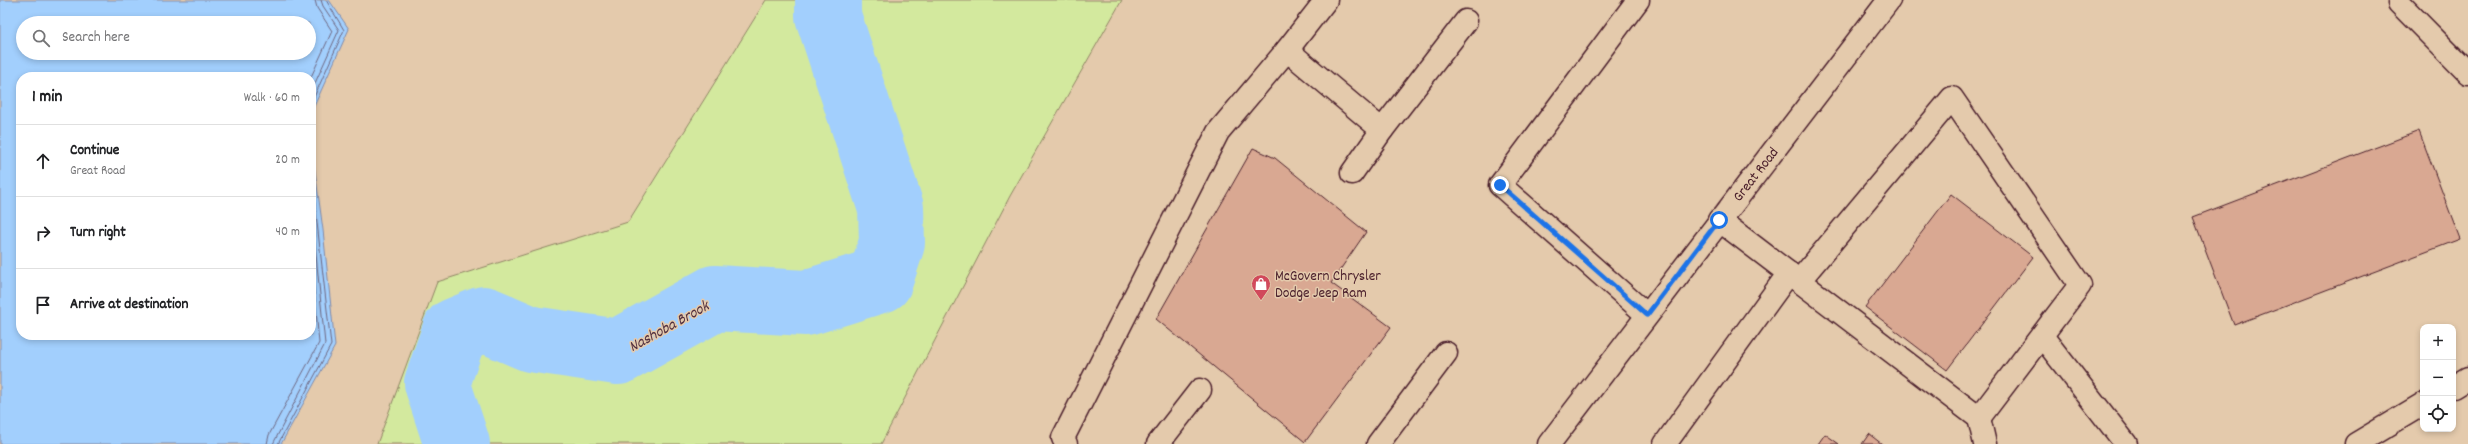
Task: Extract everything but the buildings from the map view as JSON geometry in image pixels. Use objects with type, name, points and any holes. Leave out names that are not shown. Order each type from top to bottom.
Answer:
[{"type":"main road","points":[[1066,444],[1063,438],[1218,132],[1287,50],[1326,0]]},
{"type":"main road","points":[[1638,0],[1500,185],[1647,315]]},
{"type":"main road","name":"Great Road","points":[[1549,444],[1719,220],[1889,0]]},
{"type":"main road","points":[[2399,3],[2468,73]]},
{"type":"main road","points":[[1352,173],[1382,130],[1466,21]]},
{"type":"main road","points":[[1287,50],[1382,130]]},
{"type":"main road","points":[[1665,444],[1794,277],[1952,98],[2080,285],[1979,418]]},
{"type":"main road","points":[[1719,220],[1979,418],[1985,444]]},
{"type":"main road","points":[[2042,336],[2126,444]]},
{"type":"main road","points":[[1378,444],[1446,353]]},
{"type":"main road","points":[[2456,384],[2468,378]]},
{"type":"main road","points":[[1158,444],[1200,390]]},
{"type":"main road","points":[[2356,444],[2420,406]]},
{"type":"green space","points":[[766,0],[1122,0],[1010,196],[881,444],[377,444],[437,282],[628,222]]},
{"type":"water","points":[[0,0],[329,0],[349,29],[316,102],[316,72],[16,72],[16,340],[316,340],[316,178],[335,346],[281,444],[0,444]]},
{"type":"waterway","name":"Nashoba Brook","points":[[457,444],[437,383],[455,331],[484,319],[531,339],[618,352],[715,298],[806,303],[880,280],[892,243],[891,208],[828,16],[828,0]]},
{"type":"place","name":"McGovern Chrysler Dodge Jeep Ram","points":[[1261,301]]},
{"type":"route","points":[[1500,185],[1647,315],[1719,220]]}]
